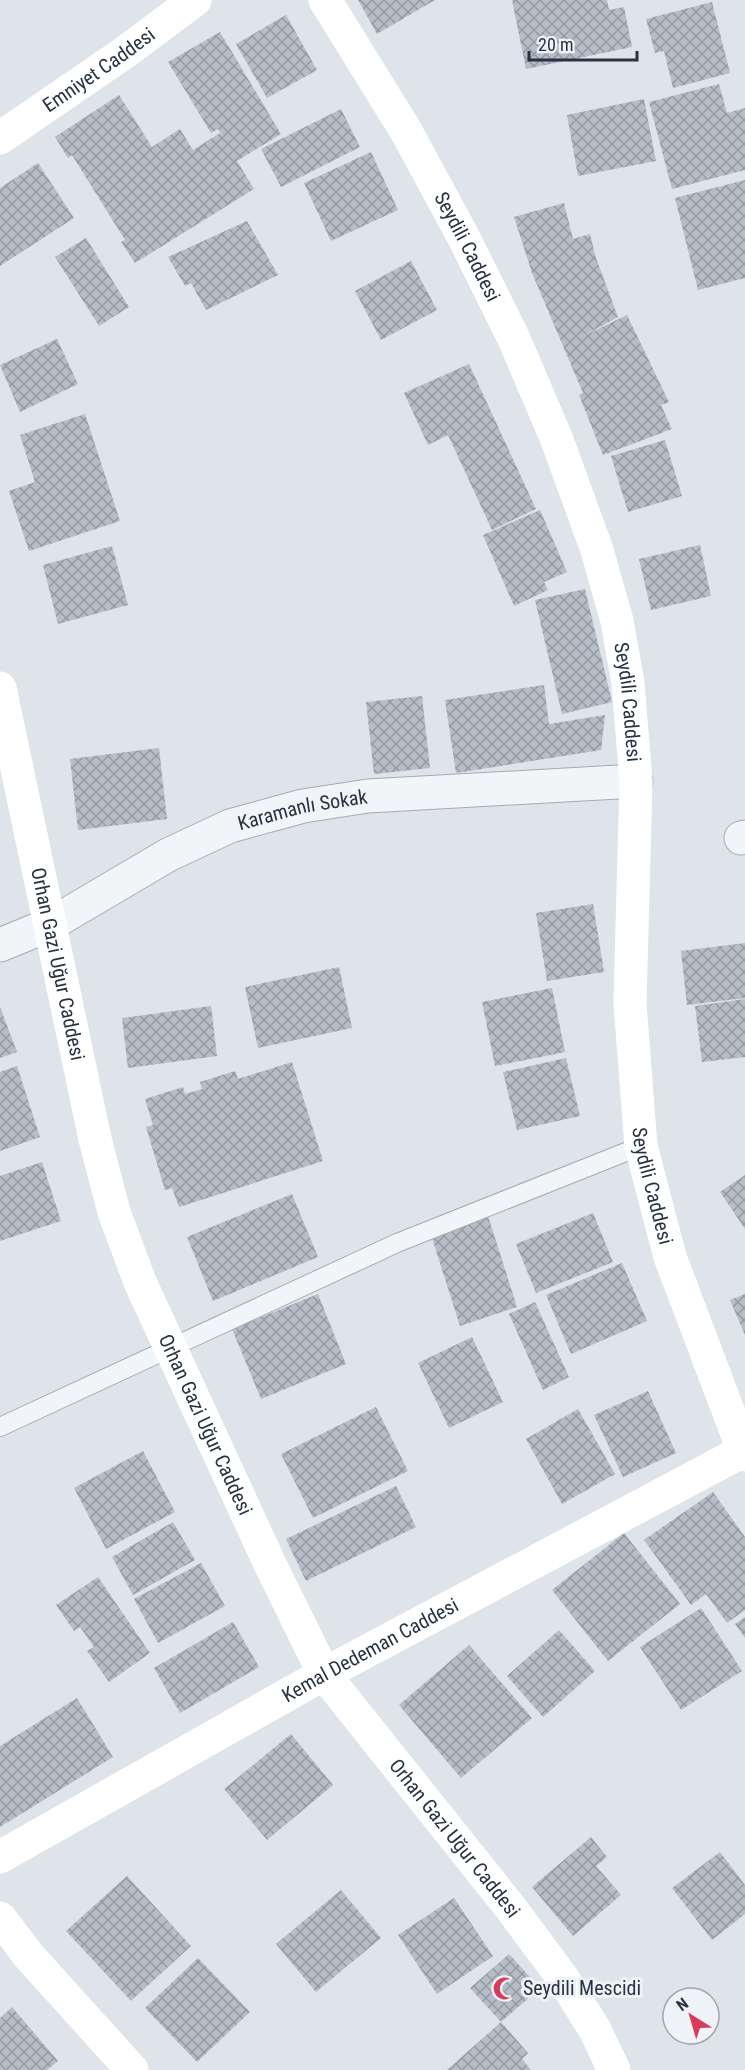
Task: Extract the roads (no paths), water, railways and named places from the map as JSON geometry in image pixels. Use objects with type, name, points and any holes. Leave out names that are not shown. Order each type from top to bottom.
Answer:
[{"type":"street","name":"Emniyet Caddesi","points":[[0,138],[124,53],[195,0]]},
{"type":"street","name":"Seydili Caddesi","points":[[325,0],[406,131],[465,240],[514,339],[558,440],[597,550],[617,621],[628,683],[636,781],[630,1004],[641,1146],[670,1257],[744,1452]]},
{"type":"street","name":"Orhan Gazi Uğur Caddesi","points":[[0,688],[94,1139],[114,1212],[140,1282],[269,1562],[324,1674],[510,1907],[562,1977],[595,2030],[614,2070]]},
{"type":"street","name":"Karamanlı Sokak","points":[[0,945],[51,924],[168,855],[230,826],[303,806],[368,796],[636,781]]},
{"type":"street","name":"Kemal Dedeman Caddesi","points":[[0,1857],[324,1674],[744,1452]]},
{"type":"street","points":[[0,1918],[37,1965],[132,2070]]},
{"type":"lane","points":[[0,1427],[397,1243],[641,1146]]},
{"type":"place","name":"Seydili Mescidi","points":[[505,1988]]}]
